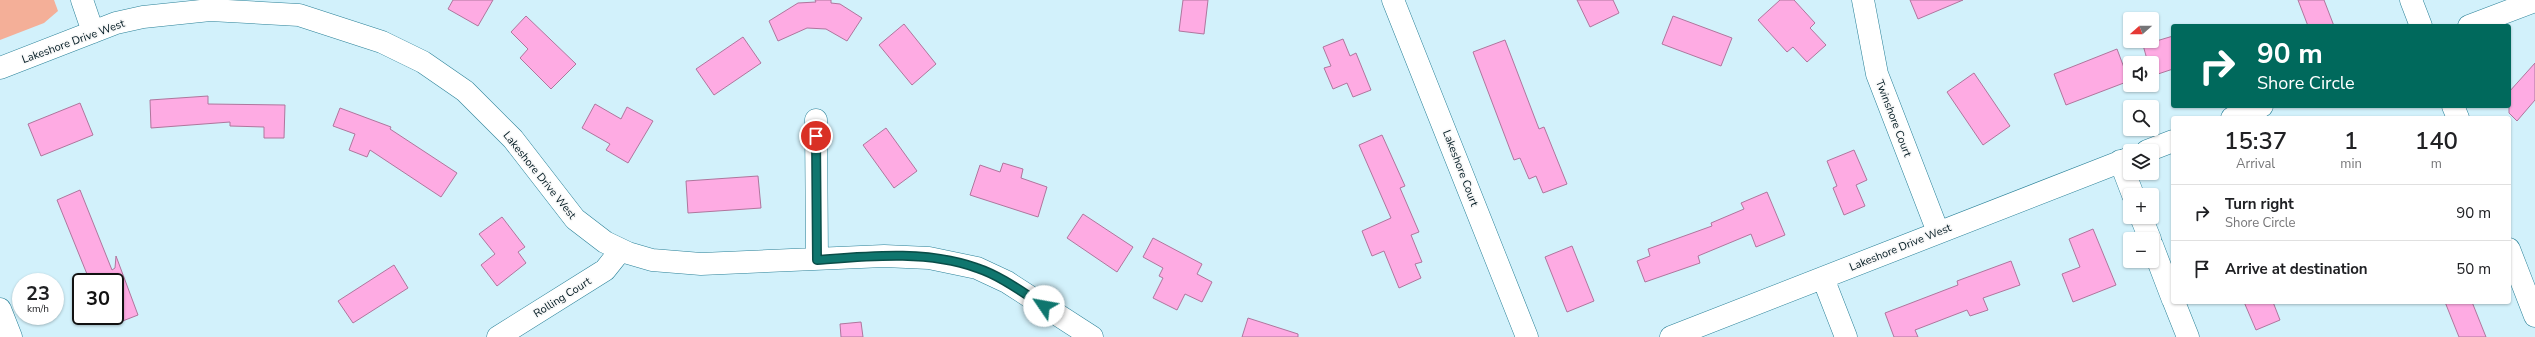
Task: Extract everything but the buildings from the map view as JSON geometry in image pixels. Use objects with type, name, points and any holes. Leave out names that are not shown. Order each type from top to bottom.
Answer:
[{"type":"street","points":[[82,0],[93,32]]},
{"type":"street","name":"Lakeshore Court","points":[[1393,0],[1527,337]]},
{"type":"street","name":"Twinshore Court","points":[[1863,0],[1877,74],[1938,232]]},
{"type":"street","points":[[2411,0],[2420,24]]},
{"type":"street","points":[[2474,24],[2535,1]]},
{"type":"street","name":"Lakeshore Drive West","points":[[0,68],[116,22],[142,17],[210,10],[256,11],[299,15],[382,42],[423,62],[465,91],[518,144],[575,219],[589,232],[621,250],[652,260],[701,264],[884,256],[929,258],[977,268],[1007,282],[1092,337]]},
{"type":"street","points":[[2237,116],[2257,108]]},
{"type":"street","points":[[816,120],[817,260]]},
{"type":"street","points":[[2159,146],[2171,142]]},
{"type":"street","name":"Lakeshore Drive West","points":[[1671,337],[2123,160]]},
{"type":"street","name":"Rolling Court","points":[[498,337],[605,270],[621,250]]},
{"type":"street","points":[[2511,254],[2535,316]]},
{"type":"street","points":[[2159,264],[2171,296]]},
{"type":"street","points":[[1823,278],[1846,337]]},
{"type":"street","points":[[2174,304],[2188,337]]},
{"type":"street","points":[[0,309],[11,337]]},
{"type":"shaded area","points":[[0,0],[54,0],[58,11],[44,23],[0,40]]},
{"type":"route","points":[[816,136],[817,260],[884,256],[929,258],[977,268],[1007,282],[1044,306]]}]
